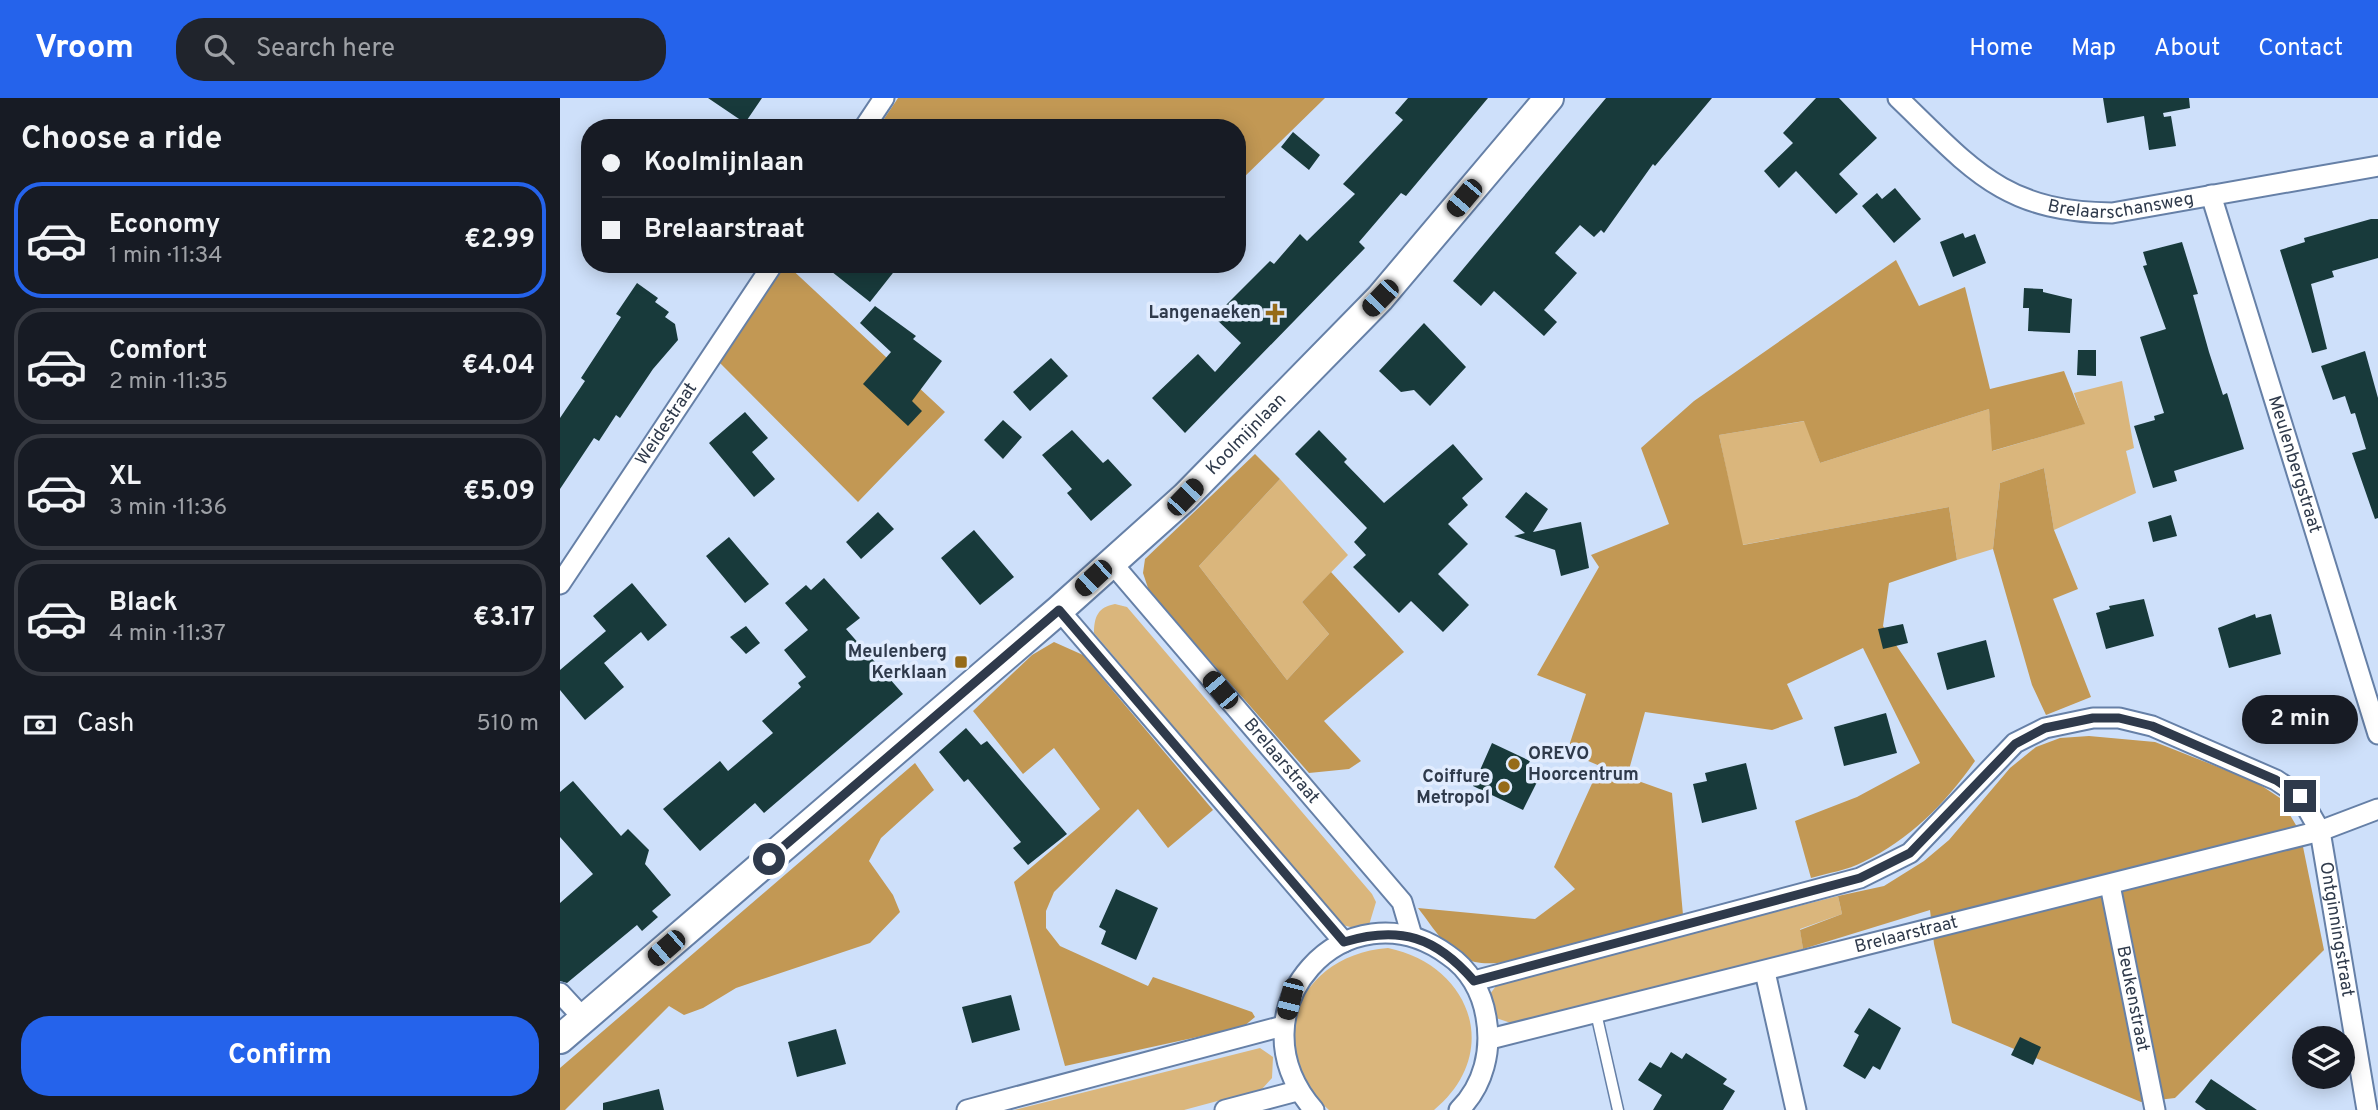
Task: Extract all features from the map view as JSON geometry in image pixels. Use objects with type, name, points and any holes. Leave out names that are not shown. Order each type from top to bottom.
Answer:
[{"type":"street","points":[[870,119],[884,98]]},
{"type":"street","name":"Koolmijnlaan","points":[[560,1039],[1059,610],[1185,497],[1380,298],[1549,98]]},
{"type":"street","name":"Brelaarschansweg","points":[[1898,98],[1964,162],[2005,192],[2035,203],[2078,212],[2112,213],[2378,166]]},
{"type":"street","name":"Meulenbergstraat","points":[[2211,195],[2378,734]]},
{"type":"street","name":"Weidestraat","points":[[560,584],[767,273]]},
{"type":"street","name":"Brelaarstraat","points":[[1111,562],[1402,902],[1412,936]]},
{"type":"street","points":[[1059,610],[1344,942]]},
{"type":"street","points":[[1474,981],[1860,878],[1910,853],[2015,744],[2045,728],[2093,718],[2119,718],[2152,726],[2276,780],[2300,796],[2320,831]]},
{"type":"street","name":"Brelaarstraat","points":[[1490,1039],[2320,831],[2378,809]]},
{"type":"street","name":"Ontginningstraat","points":[[2320,831],[2367,1110]]},
{"type":"street","name":"Beukenstraat","points":[[2110,885],[2155,1110]]},
{"type":"street","points":[[1314,1110],[1297,1091],[1286,1065],[1283,1026],[1290,999],[1302,977],[1320,957],[1344,942],[1383,933],[1412,936],[1436,946],[1456,960],[1474,981],[1484,1003],[1490,1039],[1483,1073],[1459,1110]]},
{"type":"street","points":[[1765,972],[1796,1110]]},
{"type":"street","points":[[560,993],[583,1019]]},
{"type":"street","points":[[967,1110],[1283,1026]]},
{"type":"street","points":[[1225,1110],[1297,1091]]},
{"type":"lane","points":[[1596,1013],[1618,1110]]},
{"type":"shaded area","points":[[898,98],[1325,98],[1246,175],[1246,119],[884,119]]},
{"type":"shaded area","points":[[1896,260],[1919,306],[1965,287],[1990,389],[2064,371],[2085,424],[1992,451],[1989,409],[1820,463],[1804,421],[1719,435],[1743,545],[1949,507],[1957,560],[1889,583],[1883,626],[1975,761],[1939,806],[1896,843],[1857,865],[1811,878],[1795,821],[1857,797],[1920,763],[1863,648],[1787,684],[1803,719],[1772,730],[1645,712],[1627,777],[1672,793],[1683,915],[1547,955],[1494,963],[1466,959],[1450,948],[1418,908],[1535,919],[1575,889],[1554,867],[1600,766],[1567,752],[1586,694],[1537,675],[1599,567],[1591,555],[1669,524],[1641,448],[1694,401]]},
{"type":"shaded area","points":[[780,273],[796,273],[945,412],[858,502],[718,361]]},
{"type":"shaded area","points":[[2122,381],[2134,448],[2126,451],[2136,493],[2054,530],[2044,468],[2000,483],[1993,549],[1957,560],[1949,507],[1742,545],[1719,435],[1805,421],[1820,463],[1989,409],[1993,451],[2084,424],[2074,393]]},
{"type":"shaded area","points":[[1255,454],[1280,479],[1199,566],[1287,680],[1329,634],[1302,602],[1331,572],[1404,652],[1324,721],[1361,761],[1349,769],[1309,773],[1149,591],[1143,573],[1145,559]]},
{"type":"shaded area","points":[[2044,468],[2054,530],[2078,589],[2053,599],[2091,697],[2046,715],[2032,685],[1993,549],[2000,483]]},
{"type":"shaded area","points":[[1280,479],[1348,555],[1302,602],[1329,634],[1287,680],[1199,566]]},
{"type":"shaded area","points":[[1115,604],[1127,607],[1372,894],[1376,902],[1369,925],[1359,929],[1342,925],[1094,633],[1098,614]]},
{"type":"shaded area","points":[[1054,642],[1083,655],[1213,810],[1168,848],[1138,809],[1054,892],[1046,911],[1046,928],[1060,946],[1148,986],[1153,977],[1252,1012],[1255,1017],[1243,1027],[1065,1066],[1014,882],[1100,809],[1054,748],[1023,774],[973,711],[1032,655]]},
{"type":"shaded area","points":[[2089,736],[2155,742],[2256,782],[2280,798],[2300,832],[2324,950],[2175,1098],[2141,1102],[1952,1023],[1934,944],[1930,910],[1803,949],[1800,930],[1842,914],[1838,896],[1884,886],[1924,861],[1949,840],[2010,768],[2036,747],[2060,738]]},
{"type":"shaded area","points":[[915,763],[934,790],[881,838],[869,861],[893,895],[900,912],[870,943],[736,988],[703,1008],[684,1015],[669,1006],[565,1110],[560,1110],[560,1068]]},
{"type":"shaded area","points":[[1838,896],[1842,914],[1800,929],[1803,949],[1514,1024],[1493,1017],[1487,998],[1499,982]]},
{"type":"shaded area","points":[[1388,948],[1417,958],[1440,972],[1457,992],[1468,1014],[1472,1038],[1468,1063],[1455,1087],[1434,1110],[1329,1110],[1308,1086],[1296,1060],[1293,1033],[1298,1008],[1311,986],[1331,968],[1356,954]]},
{"type":"shaded area","points":[[1260,1048],[1273,1057],[1272,1078],[1262,1089],[1184,1110],[1014,1110]]},
{"type":"building","points":[[708,98],[762,98],[748,119],[739,119]]},
{"type":"building","points":[[1408,98],[1488,98],[1406,196],[1401,193],[1359,242],[1365,248],[1185,433],[1152,398],[1198,354],[1215,372],[1241,343],[1214,317],[1270,261],[1274,264],[1300,234],[1307,241],[1355,194],[1343,184],[1403,120],[1395,113]]},
{"type":"building","points":[[1606,98],[1712,98],[1655,166],[1653,164],[1604,233],[1601,230],[1594,237],[1580,225],[1555,253],[1577,273],[1544,310],[1557,322],[1544,336],[1494,291],[1481,306],[1453,281]]},
{"type":"building","points":[[1816,98],[1839,98],[1877,138],[1839,174],[1858,194],[1836,214],[1796,171],[1779,188],[1764,171],[1793,143],[1783,133]]},
{"type":"building","points":[[2103,98],[2189,98],[2190,108],[2163,113],[2164,117],[2171,116],[2176,146],[2149,150],[2144,116],[2107,123]]},
{"type":"building","points":[[1293,132],[1320,155],[1309,170],[1281,147]]},
{"type":"building","points":[[1895,188],[1921,219],[1894,243],[1862,206],[1877,193],[1882,199]]},
{"type":"building","points":[[2378,219],[2378,258],[2332,271],[2334,277],[2311,284],[2327,349],[2312,353],[2280,250],[2305,242],[2304,238]]},
{"type":"building","points":[[1963,233],[1965,238],[1975,234],[1986,263],[1953,277],[1940,242]]},
{"type":"building","points":[[2182,242],[2198,294],[2193,295],[2209,352],[2223,395],[2227,393],[2244,449],[2174,471],[2177,481],[2153,488],[2134,426],[2155,420],[2154,416],[2164,413],[2140,337],[2166,329],[2143,266],[2147,265],[2143,252]]},
{"type":"building","points":[[833,273],[893,273],[870,302]]},
{"type":"building","points":[[637,283],[658,298],[655,302],[669,312],[665,317],[675,324],[678,340],[653,369],[620,418],[616,415],[599,441],[594,438],[560,489],[560,418],[585,381],[581,378],[621,317],[616,314]]},
{"type":"building","points":[[2024,288],[2043,289],[2043,292],[2072,299],[2070,333],[2028,331],[2029,308],[2023,308]]},
{"type":"building","points":[[875,306],[916,336],[913,339],[942,361],[912,401],[922,411],[908,426],[863,384],[891,352],[860,323]]},
{"type":"building","points":[[1424,323],[1466,367],[1430,406],[1414,390],[1401,392],[1379,371]]},
{"type":"building","points":[[2078,350],[2096,350],[2096,376],[2077,375]]},
{"type":"building","points":[[2365,351],[2378,398],[2378,518],[2375,519],[2352,453],[2366,449],[2355,413],[2351,414],[2345,396],[2333,400],[2321,366]]},
{"type":"building","points":[[1051,358],[1068,376],[1030,411],[1013,392]]},
{"type":"building","points":[[745,412],[768,438],[752,452],[775,479],[754,497],[709,443]]},
{"type":"building","points":[[1003,420],[1022,437],[1003,459],[984,440]]},
{"type":"building","points":[[1072,430],[1103,463],[1108,459],[1132,485],[1091,521],[1067,493],[1072,489],[1042,455]]},
{"type":"building","points":[[1319,430],[1347,459],[1344,462],[1384,503],[1453,444],[1483,479],[1462,498],[1468,505],[1448,524],[1468,544],[1438,574],[1469,605],[1443,632],[1411,601],[1399,613],[1353,567],[1366,555],[1354,542],[1367,528],[1295,454]]},
{"type":"building","points":[[1526,492],[1548,509],[1533,532],[1581,522],[1589,568],[1561,576],[1555,550],[1514,536],[1525,533],[1505,517]]},
{"type":"building","points":[[878,512],[894,529],[861,559],[846,542]]},
{"type":"building","points":[[2171,515],[2177,536],[2153,542],[2148,522]]},
{"type":"building","points":[[974,530],[1014,577],[980,605],[941,558]]},
{"type":"building","points":[[729,537],[769,584],[745,603],[706,556]]},
{"type":"building","points":[[824,578],[860,618],[846,629],[903,694],[764,813],[755,803],[700,851],[663,809],[720,761],[728,771],[773,733],[762,721],[801,687],[798,683],[806,677],[784,650],[808,630],[785,603],[806,585],[811,590]]},
{"type":"building","points":[[632,583],[667,625],[648,641],[641,632],[604,663],[624,687],[585,720],[560,690],[560,670],[606,631],[593,616]]},
{"type":"building","points":[[2144,599],[2154,636],[2106,649],[2096,613],[2110,609],[2109,606]]},
{"type":"building","points":[[2255,614],[2256,618],[2271,614],[2281,654],[2229,668],[2218,628]]},
{"type":"building","points":[[1903,624],[1908,643],[1883,649],[1878,629]]},
{"type":"building","points":[[746,626],[760,643],[746,654],[730,637]]},
{"type":"building","points":[[1986,640],[1995,677],[1947,690],[1937,653]]},
{"type":"building","points":[[1886,713],[1897,753],[1844,766],[1834,727]]},
{"type":"building","points":[[966,728],[981,745],[987,741],[1067,834],[1028,865],[1013,848],[1021,842],[968,779],[964,782],[939,752]]},
{"type":"building","points":[[1492,743],[1530,761],[1527,767],[1541,774],[1523,810],[1473,786]]},
{"type":"building","points":[[1746,763],[1757,809],[1702,823],[1693,784],[1707,781],[1705,773]]},
{"type":"building","points":[[573,781],[621,836],[628,829],[649,850],[645,864],[671,895],[652,911],[658,917],[642,931],[637,925],[567,983],[560,981],[560,903],[593,874],[560,837],[560,792]]},
{"type":"building","points":[[1116,889],[1158,908],[1136,960],[1101,944],[1106,931],[1099,927]]},
{"type":"building","points":[[1011,995],[1020,1030],[972,1043],[962,1007]]},
{"type":"building","points":[[1869,1008],[1901,1028],[1880,1070],[1873,1066],[1865,1079],[1843,1066],[1859,1035],[1854,1032]]},
{"type":"building","points":[[836,1029],[846,1064],[797,1077],[788,1042]]},
{"type":"building","points":[[2020,1037],[2041,1047],[2033,1065],[2011,1055]]},
{"type":"building","points":[[1671,1052],[1682,1059],[1686,1053],[1727,1079],[1723,1084],[1735,1091],[1723,1110],[1653,1110],[1662,1095],[1638,1080],[1650,1062],[1661,1068]]},
{"type":"building","points":[[2211,1079],[2257,1110],[2206,1110],[2195,1102]]},
{"type":"building","points":[[659,1089],[664,1110],[603,1110],[603,1103]]},
{"type":"place","name":"Langenaeken","points":[[1275,313]]},
{"type":"place","name":"Meulenberg Kerklaan","points":[[961,662]]},
{"type":"place","name":"OREVO Hoorcentrum","points":[[1514,764]]},
{"type":"place","name":"Coiffure Metropol","points":[[1504,787]]},
{"type":"route","points":[[769,859],[1059,610],[1344,942],[1383,933],[1412,936],[1436,946],[1456,960],[1474,981],[1860,878],[1910,853],[2015,744],[2045,728],[2093,718],[2119,718],[2152,726],[2276,780],[2300,796]]}]
